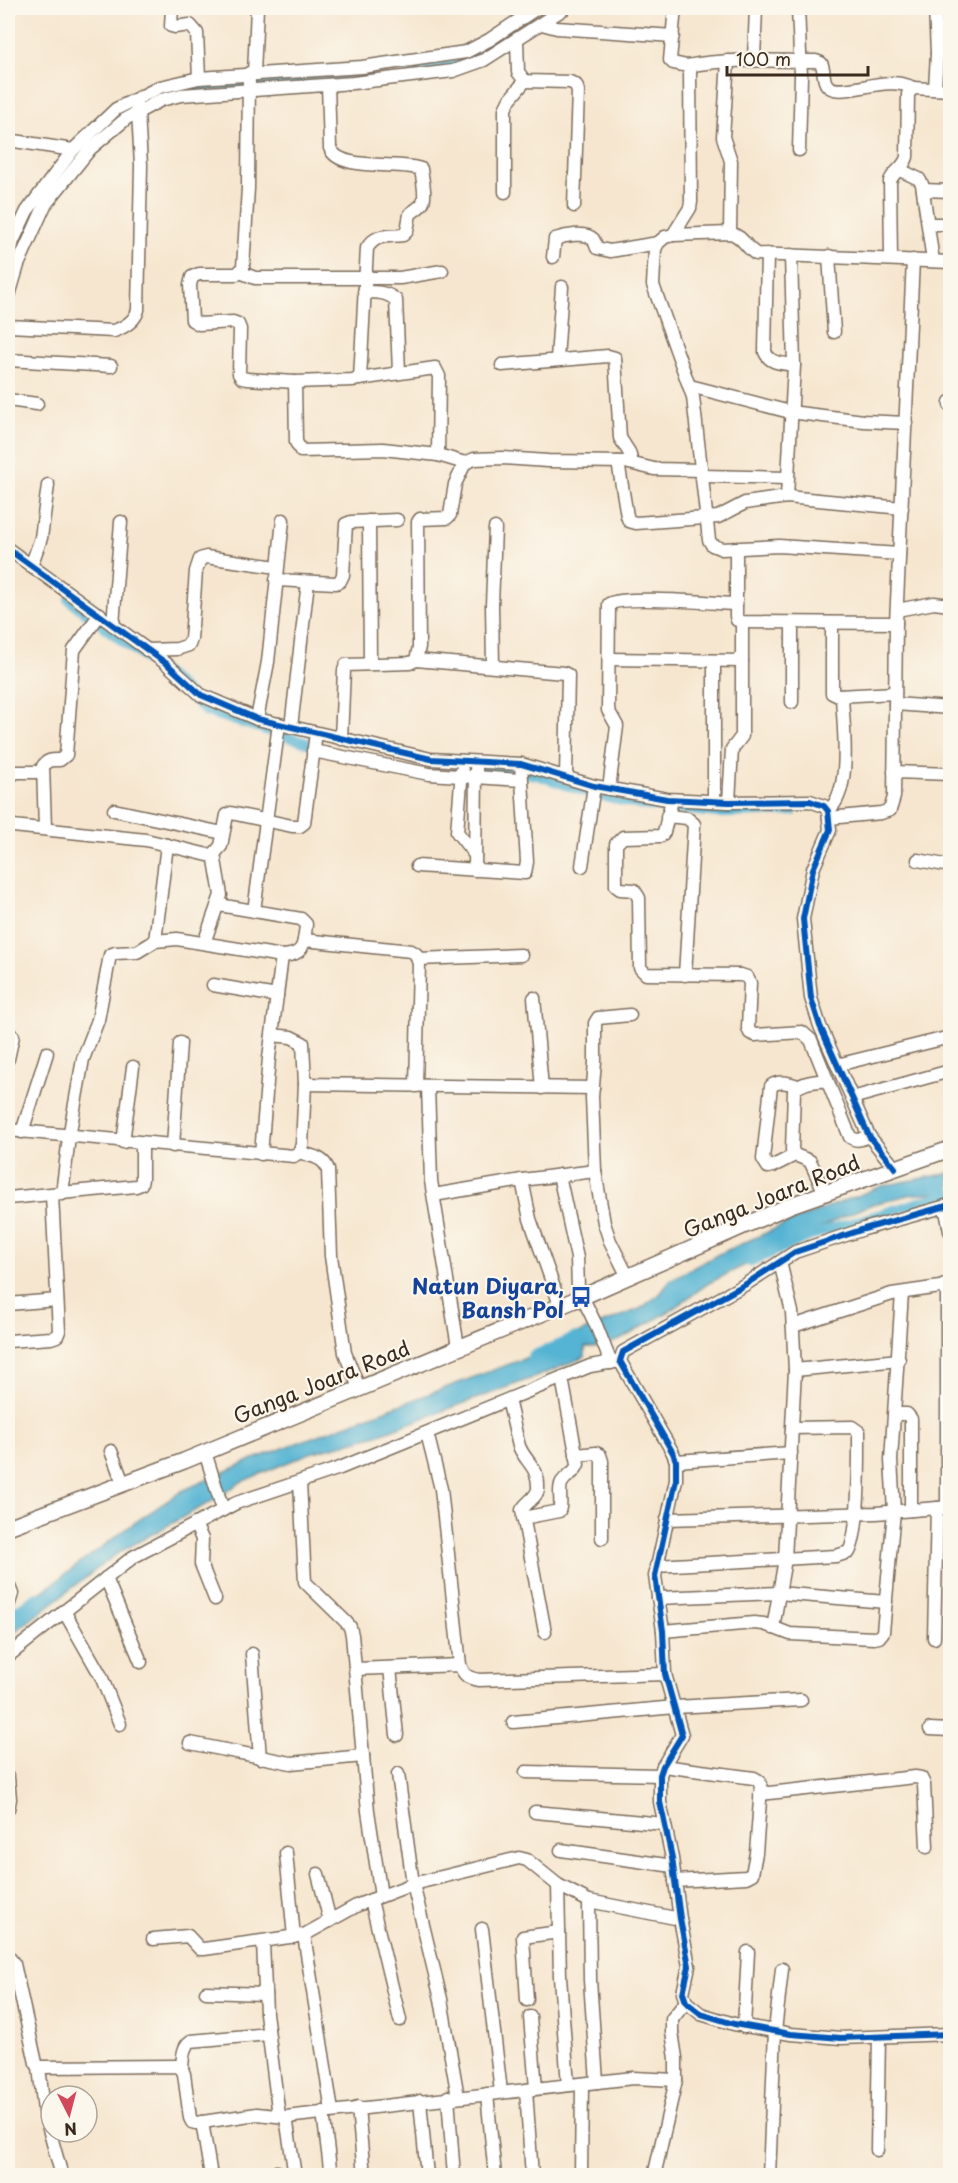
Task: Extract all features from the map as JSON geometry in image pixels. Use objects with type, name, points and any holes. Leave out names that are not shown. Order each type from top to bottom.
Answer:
[{"type":"main road","name":"Ganga Joara Road","points":[[8,1527],[205,1452],[582,1297],[791,1205],[951,1149]]},
{"type":"street","points":[[172,8],[171,26],[190,26],[197,33],[199,78]]},
{"type":"street","points":[[257,8],[251,80],[243,268],[234,274],[199,274],[192,277],[190,285],[192,320],[199,324],[233,321],[238,324],[240,329],[239,374],[242,378],[295,382],[360,379],[428,368],[438,371],[438,455]]},
{"type":"street","points":[[8,261],[13,241],[27,211],[73,150],[108,115],[168,97],[251,80],[466,52],[489,40],[537,8]]},
{"type":"street","points":[[8,299],[18,265],[45,206],[96,142],[160,87],[199,78],[328,85],[453,71],[483,60],[565,8]]},
{"type":"street","points":[[675,8],[670,60],[673,63],[687,66],[754,59],[801,61],[821,63],[825,82],[831,88],[840,91],[885,82],[901,83],[913,88],[951,90]]},
{"type":"street","points":[[754,59],[756,8]]},
{"type":"street","points":[[798,8],[801,61],[799,150]]},
{"type":"street","points":[[935,8],[937,53],[935,89]]},
{"type":"street","points":[[542,24],[557,28],[672,36]]},
{"type":"street","points":[[516,40],[518,72],[525,81]]},
{"type":"street","points":[[937,53],[951,53]]},
{"type":"street","points":[[728,61],[723,137],[731,162],[730,233]]},
{"type":"street","points":[[673,236],[690,208],[691,202],[690,70],[687,66]]},
{"type":"street","points":[[504,192],[505,109],[525,81]]},
{"type":"street","points":[[525,81],[570,82],[576,85],[578,91],[574,206]]},
{"type":"street","points":[[328,85],[332,155],[339,159],[380,166],[411,165],[421,169],[424,199],[421,205],[410,214],[407,231],[403,236],[380,237],[372,240],[367,248],[360,379]]},
{"type":"street","points":[[891,259],[890,181],[904,165],[907,157],[908,94],[913,88]]},
{"type":"street","points":[[8,326],[114,331],[136,316],[138,310],[141,165],[136,107]]},
{"type":"street","points":[[8,140],[73,150]]},
{"type":"street","points":[[900,170],[919,179],[923,190],[933,261]]},
{"type":"street","points":[[923,190],[951,191]]},
{"type":"street","points":[[929,224],[951,225]]},
{"type":"street","points":[[899,554],[779,546],[722,549],[712,545],[709,540],[703,473],[690,386],[653,285],[656,249],[664,237],[730,233],[738,235],[756,254],[950,263]]},
{"type":"street","points":[[553,257],[555,239],[563,236],[586,236],[592,239],[597,248],[610,251],[658,243]]},
{"type":"street","points":[[767,255],[765,352],[773,362],[794,365]]},
{"type":"street","points":[[787,497],[794,365],[791,255]]},
{"type":"street","points":[[829,256],[834,332]]},
{"type":"street","points":[[476,770],[521,764],[594,786],[672,800],[810,801],[819,803],[829,814],[881,813],[890,810],[894,797],[896,617],[913,260]]},
{"type":"street","points":[[240,272],[255,278],[365,279],[400,278],[442,271]]},
{"type":"street","points":[[557,359],[562,287]]},
{"type":"street","points":[[364,292],[382,292],[391,295],[396,300],[399,372]]},
{"type":"street","points":[[502,365],[557,359],[608,356],[615,358],[620,438],[629,452],[632,463]]},
{"type":"street","points":[[8,360],[111,366]]},
{"type":"street","points":[[295,382],[296,442],[301,451],[383,449],[438,455],[465,463],[474,459],[503,458],[618,462],[654,469],[788,478]]},
{"type":"street","points":[[690,386],[790,412],[864,421],[906,423]]},
{"type":"street","points":[[8,400],[37,404]]},
{"type":"street","points":[[618,462],[627,516],[629,521],[636,523],[707,519],[718,517],[745,503],[787,497],[902,508]]},
{"type":"street","points":[[416,660],[419,647],[418,522],[420,519],[447,518],[450,515],[455,484],[465,463]]},
{"type":"street","points":[[31,566],[41,538],[48,485]]},
{"type":"street","points":[[257,718],[268,662],[283,520]]},
{"type":"street","points":[[147,650],[177,649],[189,645],[196,571],[200,559],[206,557],[308,582],[336,583],[343,575],[346,524],[397,520]]},
{"type":"street","points":[[369,521],[370,664]]},
{"type":"street","points":[[113,625],[121,522]]},
{"type":"street","points":[[493,666],[492,605],[495,528]]},
{"type":"street","points":[[8,549],[96,619],[113,625],[167,664],[201,695],[314,742],[429,774],[462,769],[520,780]]},
{"type":"street","points":[[736,549],[736,616],[737,620],[742,622],[832,623],[896,617],[934,603],[951,605]]},
{"type":"street","points":[[254,910],[281,730],[308,582]]},
{"type":"street","points":[[609,789],[618,726],[608,710],[609,604],[614,601],[736,604]]},
{"type":"street","points":[[45,828],[42,772],[46,762],[60,760],[66,754],[74,650],[96,619]]},
{"type":"street","points":[[729,802],[732,749],[742,736],[742,622]]},
{"type":"street","points":[[792,623],[792,702]]},
{"type":"street","points":[[832,623],[831,689],[835,695],[895,699],[951,708]]},
{"type":"street","points":[[609,659],[742,661]]},
{"type":"street","points":[[341,739],[346,664],[410,663],[416,660],[564,673],[568,675],[566,777]]},
{"type":"street","points":[[714,661],[714,801]]},
{"type":"street","points":[[842,696],[844,770],[837,802],[829,814],[830,830],[813,869],[802,927],[811,998],[820,1026],[869,1136],[895,1168]]},
{"type":"street","points":[[314,742],[341,739],[431,759],[462,769]]},
{"type":"street","points":[[8,821],[13,826],[146,840],[208,855],[214,854],[221,846],[227,815],[231,813],[292,826],[300,826],[304,823],[314,742]]},
{"type":"street","points":[[417,866],[525,873],[527,862],[520,780],[521,764]]},
{"type":"street","points":[[462,769],[457,832],[475,855]]},
{"type":"street","points":[[475,870],[476,770]]},
{"type":"street","points":[[8,781],[8,778],[16,772],[42,772]]},
{"type":"street","points":[[894,772],[951,774]]},
{"type":"street","points":[[582,866],[594,786]]},
{"type":"street","points":[[672,800],[661,836],[623,837],[616,844],[614,882],[620,889],[634,890],[638,893],[642,972],[646,974],[741,975],[747,977],[750,983],[750,1033],[755,1035],[802,1032],[807,1034],[850,1137],[859,1140],[869,1136]]},
{"type":"street","points":[[114,810],[222,833]]},
{"type":"street","points":[[667,816],[687,818],[694,824],[685,975]]},
{"type":"street","points":[[155,941],[167,845]]},
{"type":"street","points":[[204,943],[219,905],[220,887],[214,854]]},
{"type":"street","points":[[918,860],[951,866]]},
{"type":"street","points":[[8,1341],[51,1338],[57,1336],[59,1331],[57,1194],[83,1059],[99,1020],[110,955],[115,952],[137,952],[155,941],[177,939],[282,956],[300,952],[306,924],[301,919],[219,905]]},
{"type":"street","points":[[304,940],[411,951],[418,959],[422,1086],[430,1171],[458,1347]]},
{"type":"street","points":[[418,959],[521,955]]},
{"type":"street","points":[[261,1154],[282,956]]},
{"type":"street","points":[[213,985],[277,996]]},
{"type":"street","points":[[534,998],[542,1088]]},
{"type":"street","points":[[628,1277],[610,1241],[604,1222],[595,1171],[593,1088],[595,1023],[598,1018],[630,1015]]},
{"type":"street","points":[[8,1130],[142,1144],[294,1156],[302,1145],[305,1084],[303,1043],[291,1037],[272,1035]]},
{"type":"street","points":[[8,1059],[13,1036]]},
{"type":"street","points":[[837,1065],[951,1037]]},
{"type":"street","points":[[173,1146],[180,1042]]},
{"type":"street","points":[[22,1132],[47,1053]]},
{"type":"street","points":[[123,1142],[133,1067]]},
{"type":"street","points":[[852,1098],[951,1071]]},
{"type":"street","points":[[795,1155],[768,1167],[763,1158],[771,1086],[784,1082],[798,1086],[827,1080]]},
{"type":"street","points":[[305,1084],[593,1088]]},
{"type":"street","points":[[798,1086],[794,1091],[792,1150],[795,1155],[810,1161],[825,1193]]},
{"type":"street","points":[[8,1198],[141,1184],[142,1144]]},
{"type":"street","points":[[299,1152],[327,1164],[331,1256],[345,1353],[359,1388]]},
{"type":"street","points":[[434,1195],[522,1180],[595,1171]]},
{"type":"street","points":[[560,1175],[577,1258],[578,1288],[615,1362],[674,1453],[676,1461],[676,1480],[656,1566],[665,1674],[682,1735],[661,1770],[660,1811],[673,1866],[689,1966],[683,1993],[686,2002],[701,2014],[744,2027],[790,2034],[841,2037],[951,2034]]},
{"type":"street","points":[[522,1180],[530,1219],[560,1305]]},
{"type":"street","points":[[8,1656],[142,1552],[236,1503],[340,1468],[590,1366],[615,1362],[623,1352],[746,1284],[795,1252],[864,1229],[948,1206],[951,1231]]},
{"type":"street","points":[[773,1628],[785,1559],[795,1370],[792,1312],[780,1262]]},
{"type":"street","points":[[793,1326],[902,1293],[949,1284],[949,1424],[945,1507],[934,1638]]},
{"type":"street","points":[[663,1631],[754,1623],[790,1634],[874,1638],[879,1637],[883,1632],[894,1511],[891,1468],[902,1293]]},
{"type":"street","points":[[8,1304],[57,1300]]},
{"type":"street","points":[[795,1370],[899,1360]]},
{"type":"street","points":[[523,1518],[559,1511],[561,1485],[576,1470],[578,1464],[562,1378]]},
{"type":"street","points":[[508,1400],[520,1448],[535,1469],[538,1489],[522,1510],[545,1632]]},
{"type":"street","points":[[894,1414],[907,1414],[911,1419],[911,1510]]},
{"type":"street","points":[[656,1566],[836,1556],[849,1552],[852,1547],[856,1514],[858,1432],[856,1428],[792,1428]]},
{"type":"street","points":[[427,1433],[441,1489],[460,1665],[463,1674],[468,1678],[479,1680],[665,1674]]},
{"type":"street","points":[[111,1450],[123,1483]]},
{"type":"street","points":[[205,1452],[224,1510]]},
{"type":"street","points":[[576,1455],[596,1453],[600,1455],[602,1461],[602,1538]]},
{"type":"street","points":[[676,1461],[791,1453]]},
{"type":"street","points":[[300,1482],[305,1582],[350,1627],[376,1898],[400,2020]]},
{"type":"street","points":[[667,1519],[856,1514],[945,1507]]},
{"type":"street","points":[[195,1524],[202,1539],[201,1564],[215,1599]]},
{"type":"street","points":[[106,1578],[141,1662]]},
{"type":"street","points":[[8,1584],[12,1594],[12,1600],[8,1606]]},
{"type":"street","points":[[658,1598],[778,1593],[886,1602]]},
{"type":"street","points":[[64,1611],[97,1670],[120,1724]]},
{"type":"street","points":[[252,1654],[260,1758]]},
{"type":"street","points":[[355,1669],[460,1665]]},
{"type":"street","points":[[390,1668],[397,1736]]},
{"type":"street","points":[[513,1722],[675,1707],[801,1700]]},
{"type":"street","points":[[930,1729],[951,1730]]},
{"type":"street","points":[[190,1743],[291,1764],[363,1756]]},
{"type":"street","points":[[526,1772],[661,1770],[754,1778],[759,1781],[755,1861],[752,1874],[746,1877],[675,1881]]},
{"type":"street","points":[[398,1774],[413,1884],[441,1999],[453,2097],[454,2175]]},
{"type":"street","points":[[760,1794],[915,1777],[921,1779],[924,1784],[927,1847]]},
{"type":"street","points":[[8,1778],[10,1799],[8,1809]]},
{"type":"street","points":[[535,1812],[664,1824]]},
{"type":"street","points":[[561,1850],[673,1866]]},
{"type":"street","points":[[286,1852],[328,2111],[331,2175]]},
{"type":"street","points":[[153,1940],[189,1936],[200,1949],[204,1949],[299,1936],[330,1922],[358,1905],[413,1884],[519,1858],[527,1860],[558,1885],[589,1901],[680,1918]]},
{"type":"street","points":[[318,1874],[330,1922]]},
{"type":"street","points":[[558,1885],[560,1977],[568,2085]]},
{"type":"street","points":[[589,1901],[590,1980],[597,2082]]},
{"type":"street","points":[[482,1929],[501,2092]]},
{"type":"street","points":[[526,2000],[523,1937],[559,1932]]},
{"type":"street","points":[[263,1942],[268,2034],[295,2175]]},
{"type":"street","points":[[744,2027],[748,1953]]},
{"type":"street","points":[[8,1956],[14,1964],[13,1988],[39,2067],[44,2110],[62,2175]]},
{"type":"street","points":[[769,2175],[775,2031],[782,1969]]},
{"type":"street","points":[[206,1992],[265,1994]]},
{"type":"street","points":[[654,2175],[675,2080],[676,2058],[671,2026],[676,2013],[686,2002]]},
{"type":"street","points":[[530,2018],[532,2175]]},
{"type":"street","points":[[268,2034],[191,2041],[184,2050],[182,2068],[192,2122],[257,2114],[282,2116],[633,2078],[675,2080]]},
{"type":"street","points":[[877,2150],[879,2037]]},
{"type":"street","points":[[39,2067],[177,2066],[182,2068]]},
{"type":"street","points":[[581,2175],[582,2084]]},
{"type":"street","points":[[487,2094],[495,2175]]},
{"type":"street","points":[[420,2101],[427,2175]]},
{"type":"street","points":[[358,2107],[364,2175]]},
{"type":"street","points":[[202,2122],[211,2175]]},
{"type":"street","points":[[254,2175],[277,2172]]},
{"type":"water","points":[[950,1173],[950,1191],[908,1195],[870,1205],[836,1220],[709,1283],[668,1312],[620,1340],[598,1347],[585,1347],[585,1357],[377,1435],[310,1453],[241,1482],[214,1500],[118,1553],[8,1637],[8,1617],[137,1521],[182,1491],[254,1459],[558,1346],[588,1329],[640,1309],[660,1294],[670,1280],[719,1254],[788,1223],[882,1186]]},
{"type":"waterway","points":[[407,71],[467,63],[495,47]]},
{"type":"waterway","points":[[171,93],[191,87],[368,76]]},
{"type":"waterway","points":[[8,277],[35,214]]},
{"type":"waterway","points":[[69,600],[171,678],[207,712],[320,747]]},
{"type":"waterway","points":[[468,771],[520,772],[537,775],[592,794],[639,805],[719,813],[793,811]]},
{"type":"waterway","points":[[750,1262],[818,1233],[950,1193]]},
{"type":"waterway","points":[[532,1356],[576,1337]]},
{"type":"waterway","points":[[8,1616],[37,1597]]},
{"type":"cycle path","points":[[8,549],[167,664],[201,695],[257,719],[431,759],[521,764],[594,786],[667,799],[729,802],[810,801],[824,806],[828,811],[830,830],[813,869],[803,919],[811,998],[820,1026],[869,1136],[895,1168]]},
{"type":"cycle path","points":[[950,1205],[864,1229],[795,1252],[746,1284],[623,1352],[620,1361],[676,1461],[676,1480],[655,1576],[663,1631],[665,1674],[682,1735],[660,1775],[660,1802],[672,1858],[689,1966],[683,1993],[686,2002],[701,2014],[734,2024],[791,2034],[841,2038],[950,2034]]},
{"type":"place","name":"Natun Diyara, Bansh Pol","points":[[581,1297]]}]
